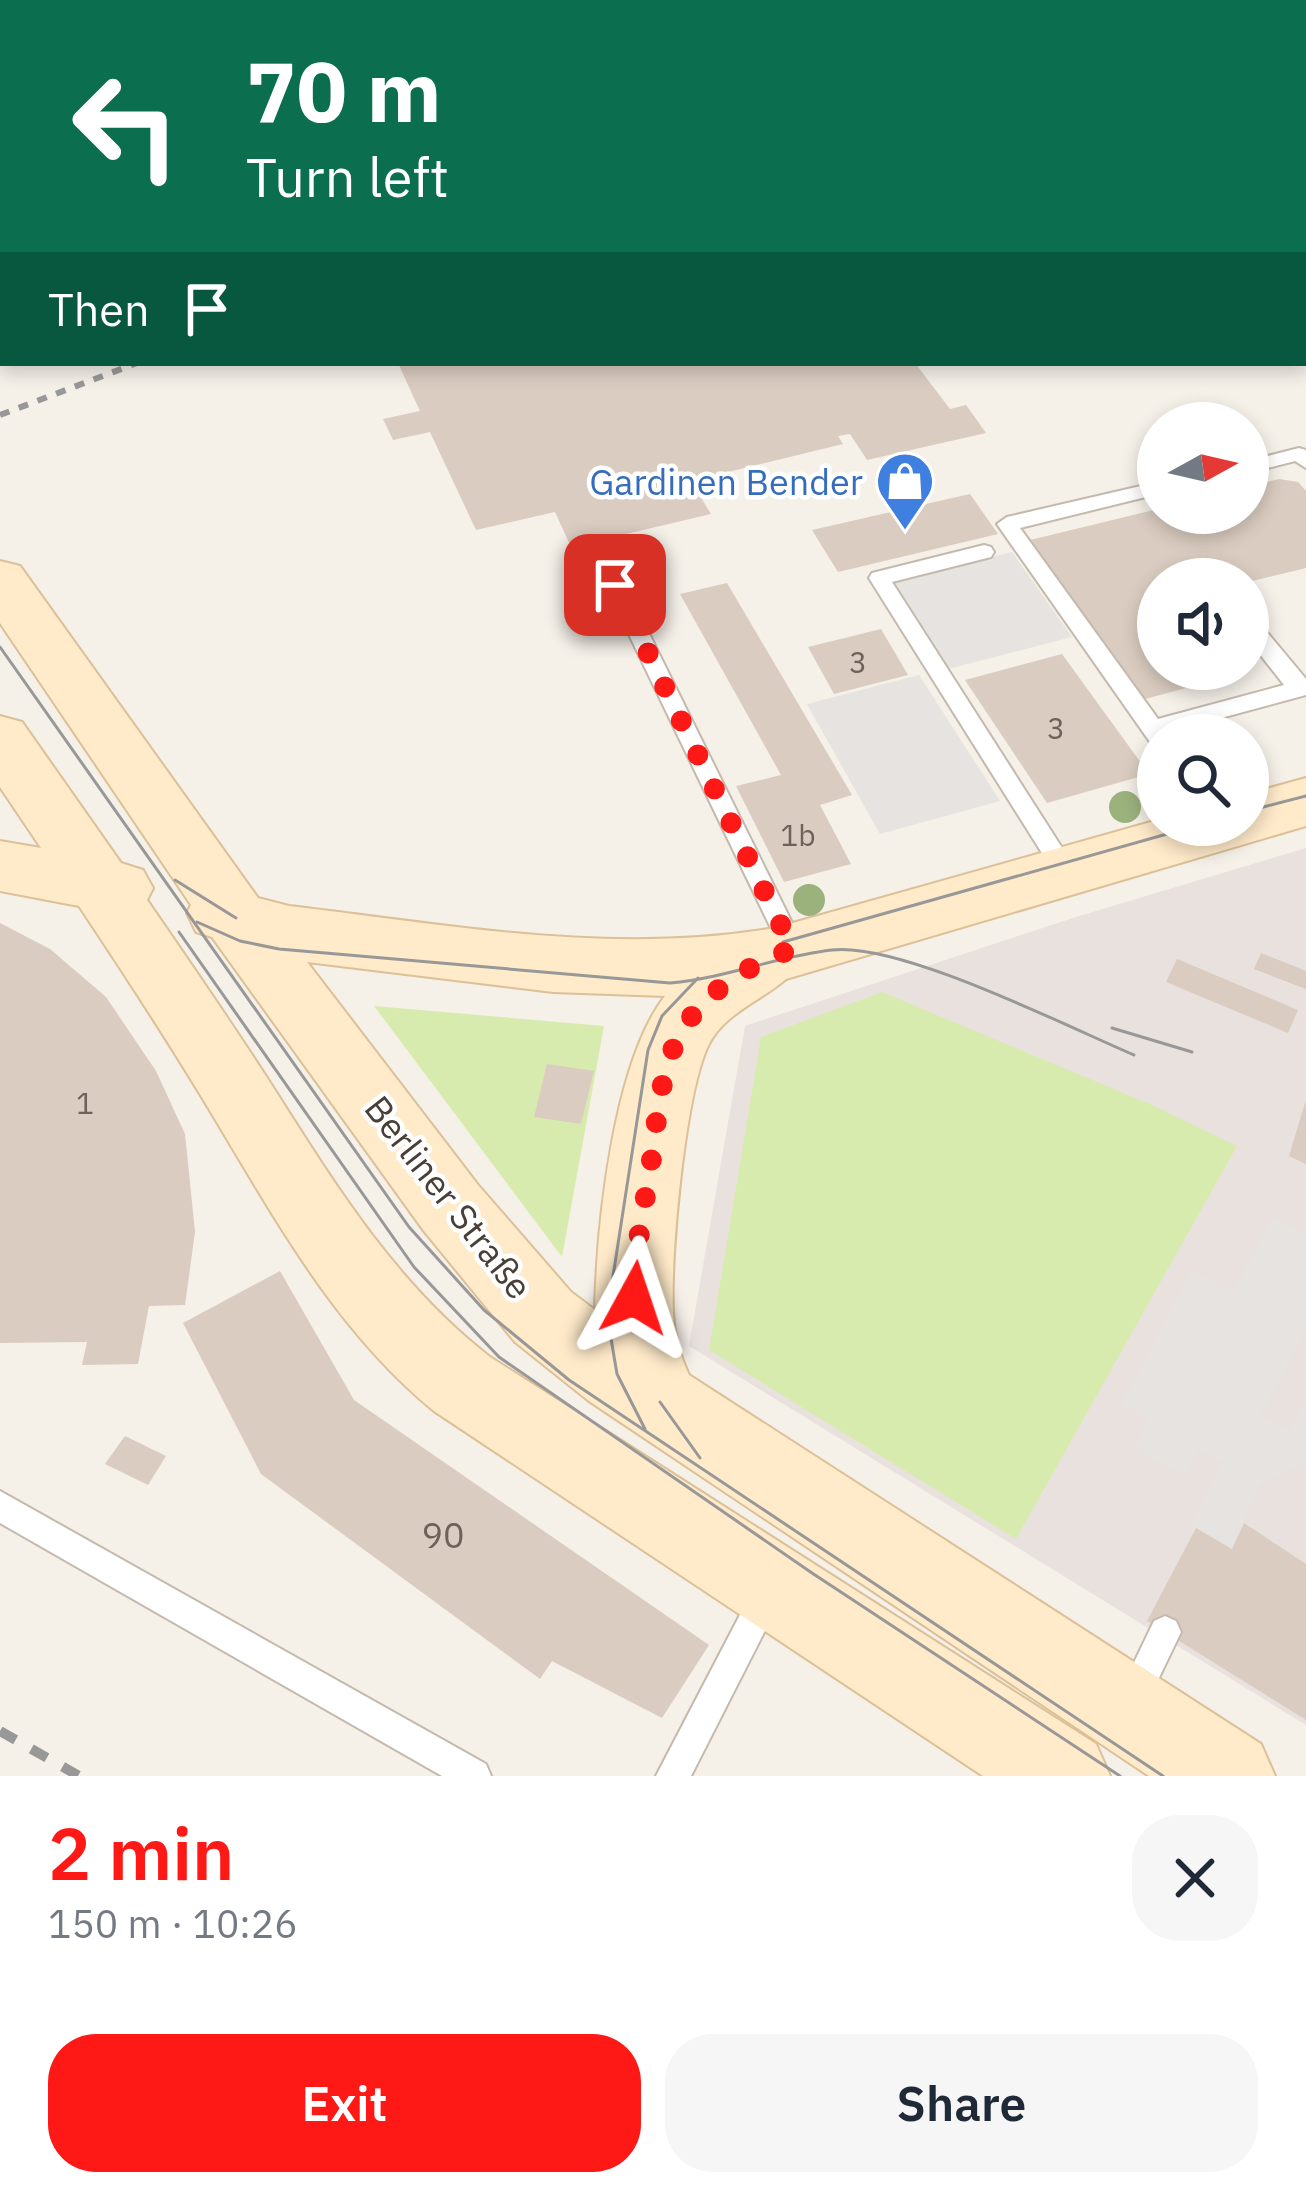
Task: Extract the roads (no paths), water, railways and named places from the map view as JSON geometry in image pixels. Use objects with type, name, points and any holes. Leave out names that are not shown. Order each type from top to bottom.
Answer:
[{"type":"main road","name":"Berliner Straße","points":[[0,580],[208,910],[500,1269],[578,1347],[1229,1776]]},
{"type":"main road","points":[[0,738],[388,1321],[461,1384],[1064,1776]]},
{"type":"main road","points":[[1269,812],[1306,802]]},
{"type":"main road","points":[[0,866],[98,883],[301,934],[652,969],[710,967],[784,952],[1150,846]]},
{"type":"main road","points":[[660,1402],[639,1345],[634,1285],[666,1064],[680,1029],[697,1006],[784,952]]},
{"type":"lane","points":[[1269,462],[1299,454],[1306,462]]},
{"type":"lane","points":[[1137,493],[1007,524],[1143,714]]},
{"type":"lane","points":[[984,552],[879,578],[1065,871]]},
{"type":"lane","points":[[615,585],[784,952]]},
{"type":"lane","points":[[1216,714],[1302,688],[1269,649]]},
{"type":"lane","points":[[0,1506],[474,1776]]},
{"type":"lane","points":[[673,1776],[772,1584]]},
{"type":"lane","points":[[1127,1710],[1166,1633]]},
{"type":"tram line","points":[[0,647],[409,1227],[484,1310],[569,1380],[1163,1776]]},
{"type":"tram line","points":[[1269,806],[1306,796]]},
{"type":"tram line","points":[[783,942],[1137,842]]},
{"type":"tram line","points":[[175,880],[236,918]]},
{"type":"tram line","points":[[197,922],[240,941],[279,949],[670,983],[697,979]]},
{"type":"tram line","points":[[179,932],[414,1267],[499,1357],[812,1573],[1120,1776]]},
{"type":"tram line","points":[[697,979],[812,953],[862,951],[940,972],[1134,1055]]},
{"type":"tram line","points":[[645,1429],[617,1374],[607,1315],[648,1050],[662,1016],[697,979]]},
{"type":"tram line","points":[[1112,1028],[1192,1052]]},
{"type":"tram line","points":[[660,1402],[700,1458]]},
{"type":"railway","points":[[0,415],[129,366]]},
{"type":"railway","points":[[0,1731],[79,1776]]},
{"type":"place","name":"Gardinen Bender","points":[[905,532]]}]
